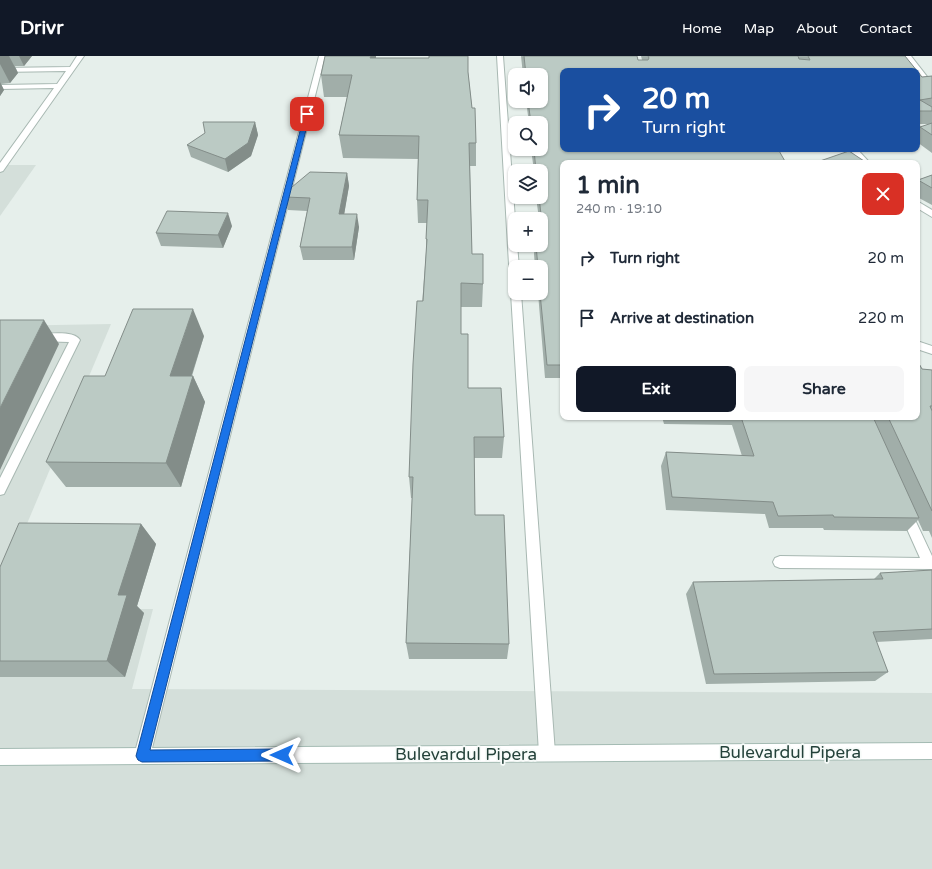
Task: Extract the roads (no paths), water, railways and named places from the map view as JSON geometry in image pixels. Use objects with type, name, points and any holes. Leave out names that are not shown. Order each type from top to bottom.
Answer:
[{"type":"street","points":[[0,169],[81,56]]},
{"type":"street","points":[[142,756],[322,56]]},
{"type":"street","points":[[500,56],[514,260]]},
{"type":"street","points":[[907,56],[916,68]]},
{"type":"street","points":[[0,70],[72,69]]},
{"type":"street","points":[[920,73],[932,88]]},
{"type":"street","points":[[0,87],[60,86]]},
{"type":"street","points":[[856,152],[863,160]]},
{"type":"street","points":[[920,206],[932,214]]},
{"type":"street","points":[[516,300],[547,753]]},
{"type":"street","points":[[0,490],[75,340],[71,338],[29,338]]},
{"type":"street","points":[[920,347],[932,350]]},
{"type":"street","points":[[780,562],[929,564],[901,501]]},
{"type":"street","name":"Bulevardul Pipera","points":[[0,757],[932,751]]}]
